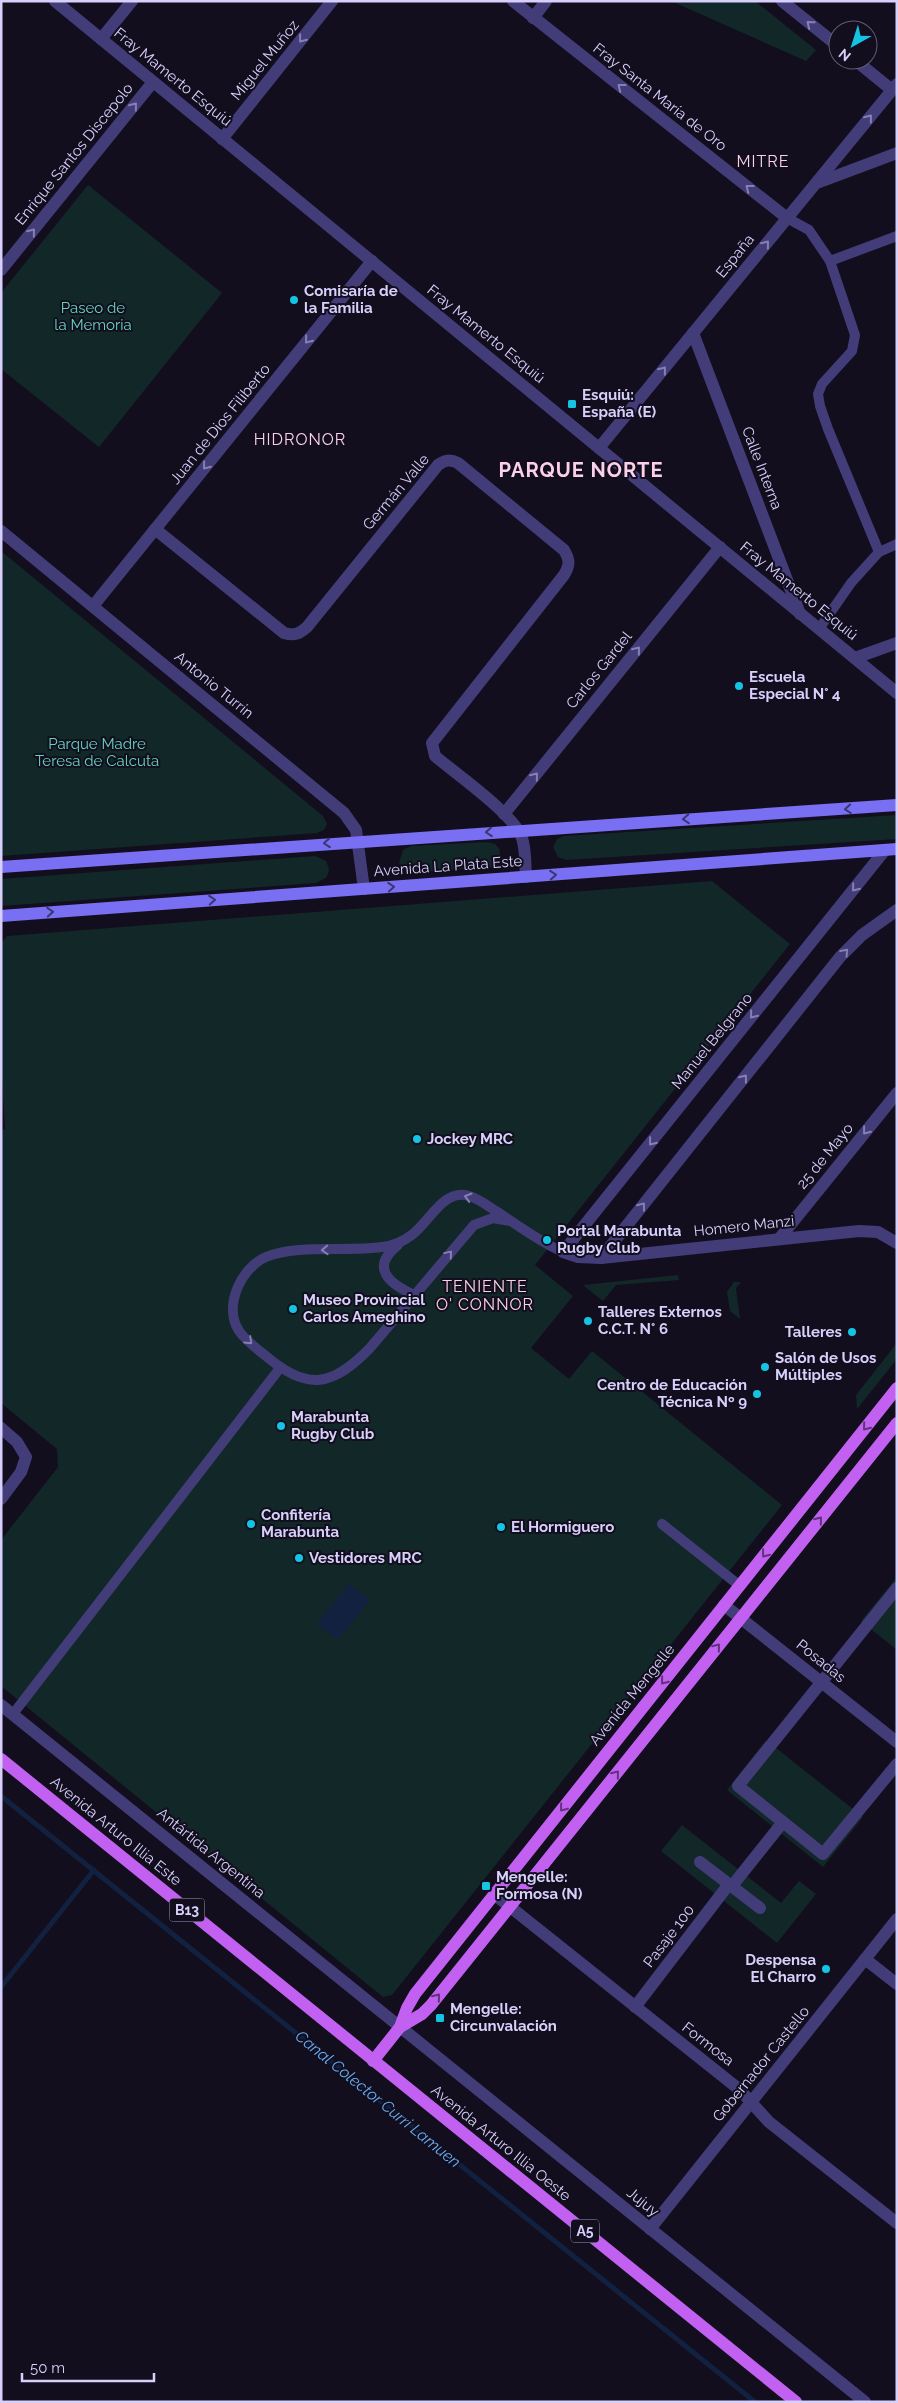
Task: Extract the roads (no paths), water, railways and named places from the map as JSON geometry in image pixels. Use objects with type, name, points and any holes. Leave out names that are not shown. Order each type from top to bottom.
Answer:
[{"type":"main road","name":"Avenida La Plata Este","points":[[1,867],[519,830],[897,806]]},
{"type":"main road","name":"Avenida La Plata Este","points":[[1,916],[891,850]]},
{"type":"main road","name":"Avenida Mengelle","points":[[400,2027],[406,2008],[415,1994],[897,1388]]},
{"type":"main road","name":"Avenida Mengelle","points":[[373,2061],[400,2027],[426,2010],[897,1423]]},
{"type":"main road","name":"Avenida Arturo Illia Este","points":[[1,1759],[373,2061]]},
{"type":"main road","name":"Avenida Arturo Illia Oeste","points":[[373,2061],[796,2402]]},
{"type":"street","name":"Fray Mamerto Esquiú","points":[[55,1],[897,693]]},
{"type":"street","points":[[101,39],[132,1]]},
{"type":"street","name":"Miguel Muñoz","points":[[222,139],[332,1]]},
{"type":"street","name":"Fray Santa María de Oro","points":[[513,1],[787,218]]},
{"type":"street","points":[[533,18],[546,1]]},
{"type":"street","points":[[782,1],[828,38]]},
{"type":"street","points":[[869,70],[894,87]]},
{"type":"street","name":"Enrique Santos Discepolo","points":[[1,270],[154,82]]},
{"type":"street","name":"España","points":[[599,448],[894,87]]},
{"type":"street","points":[[815,184],[897,153]]},
{"type":"street","name":"Juan de Dios Filiberto","points":[[93,606],[372,261]]},
{"type":"street","name":"Calle Interna","points":[[693,333],[800,614]]},
{"type":"street","name":"Germán Valle","points":[[155,529],[284,633],[292,635],[299,633],[307,627],[438,465],[445,460],[452,460],[458,463],[564,550],[569,559],[569,567],[564,575],[432,743],[435,756],[504,814],[519,830],[524,842],[526,877]]},
{"type":"street","name":"Antonio Turrín","points":[[1,531],[344,814],[356,830],[359,841],[364,889]]},
{"type":"street","name":"Carlos Gardel","points":[[504,814],[720,548]]},
{"type":"street","points":[[855,658],[897,643]]},
{"type":"street","name":"Manuel Belgrano","points":[[563,1252],[891,850]]},
{"type":"street","points":[[601,1258],[840,957],[862,935],[897,910]]},
{"type":"street","name":"25 de Mayo","points":[[778,1239],[897,1093]]},
{"type":"street","name":"Homero Manzi","points":[[563,1252],[578,1257],[601,1258],[868,1230],[878,1232],[897,1243]]},
{"type":"street","points":[[1,1428],[17,1442],[26,1457],[21,1472],[1,1498]]},
{"type":"street","points":[[897,1588],[738,1786],[824,1854],[897,1764]]},
{"type":"street","name":"Posadas","points":[[724,1605],[897,1742]]},
{"type":"street","name":"Antártida Argentina","points":[[1,1704],[400,2027]]},
{"type":"street","name":"Pasaje 100","points":[[635,2007],[730,1885],[783,1822]]},
{"type":"street","points":[[700,1862],[760,1908]]},
{"type":"street","name":"Formosa","points":[[494,1894],[740,2090],[770,2122],[897,2223]]},
{"type":"street","name":"Gobernador Castello","points":[[650,2228],[897,1920]]},
{"type":"street","points":[[865,1959],[897,1984]]},
{"type":"street","name":"Jujuy","points":[[400,2027],[865,2402]]},
{"type":"lane","points":[[787,218],[809,230],[830,260],[855,335],[852,351],[822,384],[818,394],[820,406],[879,552]]},
{"type":"lane","points":[[830,260],[897,236]]},
{"type":"lane","points":[[819,629],[851,583],[879,552],[897,544]]},
{"type":"lane","points":[[414,1295],[394,1285],[384,1270],[389,1254],[421,1227],[446,1200],[461,1194],[479,1200],[544,1244],[563,1252]]},
{"type":"lane","points":[[404,1240],[395,1244],[374,1248],[276,1254],[254,1264],[246,1272],[235,1294],[234,1319],[238,1330],[280,1368],[300,1379],[310,1380],[329,1377],[340,1372],[370,1348],[474,1225],[492,1218],[510,1221]]},
{"type":"lane","points":[[13,1714],[280,1368]]},
{"type":"lane","points":[[662,1524],[740,1586]]},
{"type":"water","points":[[349,1584],[370,1600],[338,1640],[317,1624]]},
{"type":"waterway","name":"Canal Colector Curri Lamuen","points":[[1,1796],[755,2402]]},
{"type":"waterway","points":[[1,1987],[94,1870]]},
{"type":"place","name":"Comisaría de la Familia","points":[[294,300]]},
{"type":"place","name":"Esquiú: España (E)","points":[[572,404]]},
{"type":"place","name":"Escuela Especial N° 4","points":[[739,686]]},
{"type":"place","name":"Jockey MRC","points":[[417,1139]]},
{"type":"place","name":"Portal Marabunta Rugby Club","points":[[547,1240]]},
{"type":"place","name":"Museo Provincial Carlos Ameghino","points":[[293,1309]]},
{"type":"place","name":"Talleres Externos C.C.T. N° 6","points":[[588,1321]]},
{"type":"place","name":"Talleres","points":[[852,1332]]},
{"type":"place","name":"Salón de Usos Múltiples","points":[[765,1367]]},
{"type":"place","name":"Centro de Educación Técnica Nº 9","points":[[757,1394]]},
{"type":"place","name":"Marabunta Rugby Club","points":[[281,1426]]},
{"type":"place","name":"Confitería Marabunta","points":[[251,1524]]},
{"type":"place","name":"El Hormiguero","points":[[501,1527]]},
{"type":"place","name":"Vestidores MRC","points":[[299,1558]]},
{"type":"place","name":"Mengelle: Formosa (N)","points":[[486,1886]]},
{"type":"place","name":"Despensa El Charro","points":[[826,1969]]},
{"type":"place","name":"Mengelle: Circunvalación","points":[[440,2018]]},
{"type":"district","name":"MITRE","points":[[763,161]]},
{"type":"district","name":"HIDRONOR","points":[[300,439]]},
{"type":"district","name":"PARQUE NORTE","points":[[581,470]]},
{"type":"district","name":"TENIENTE O' CONNOR","points":[[485,1295]]},
{"type":"park label","name":"Paseo de la Memoria","points":[[93,316]]},
{"type":"park label","name":"Parque Madre Teresa de Calcuta","points":[[97,752]]}]
